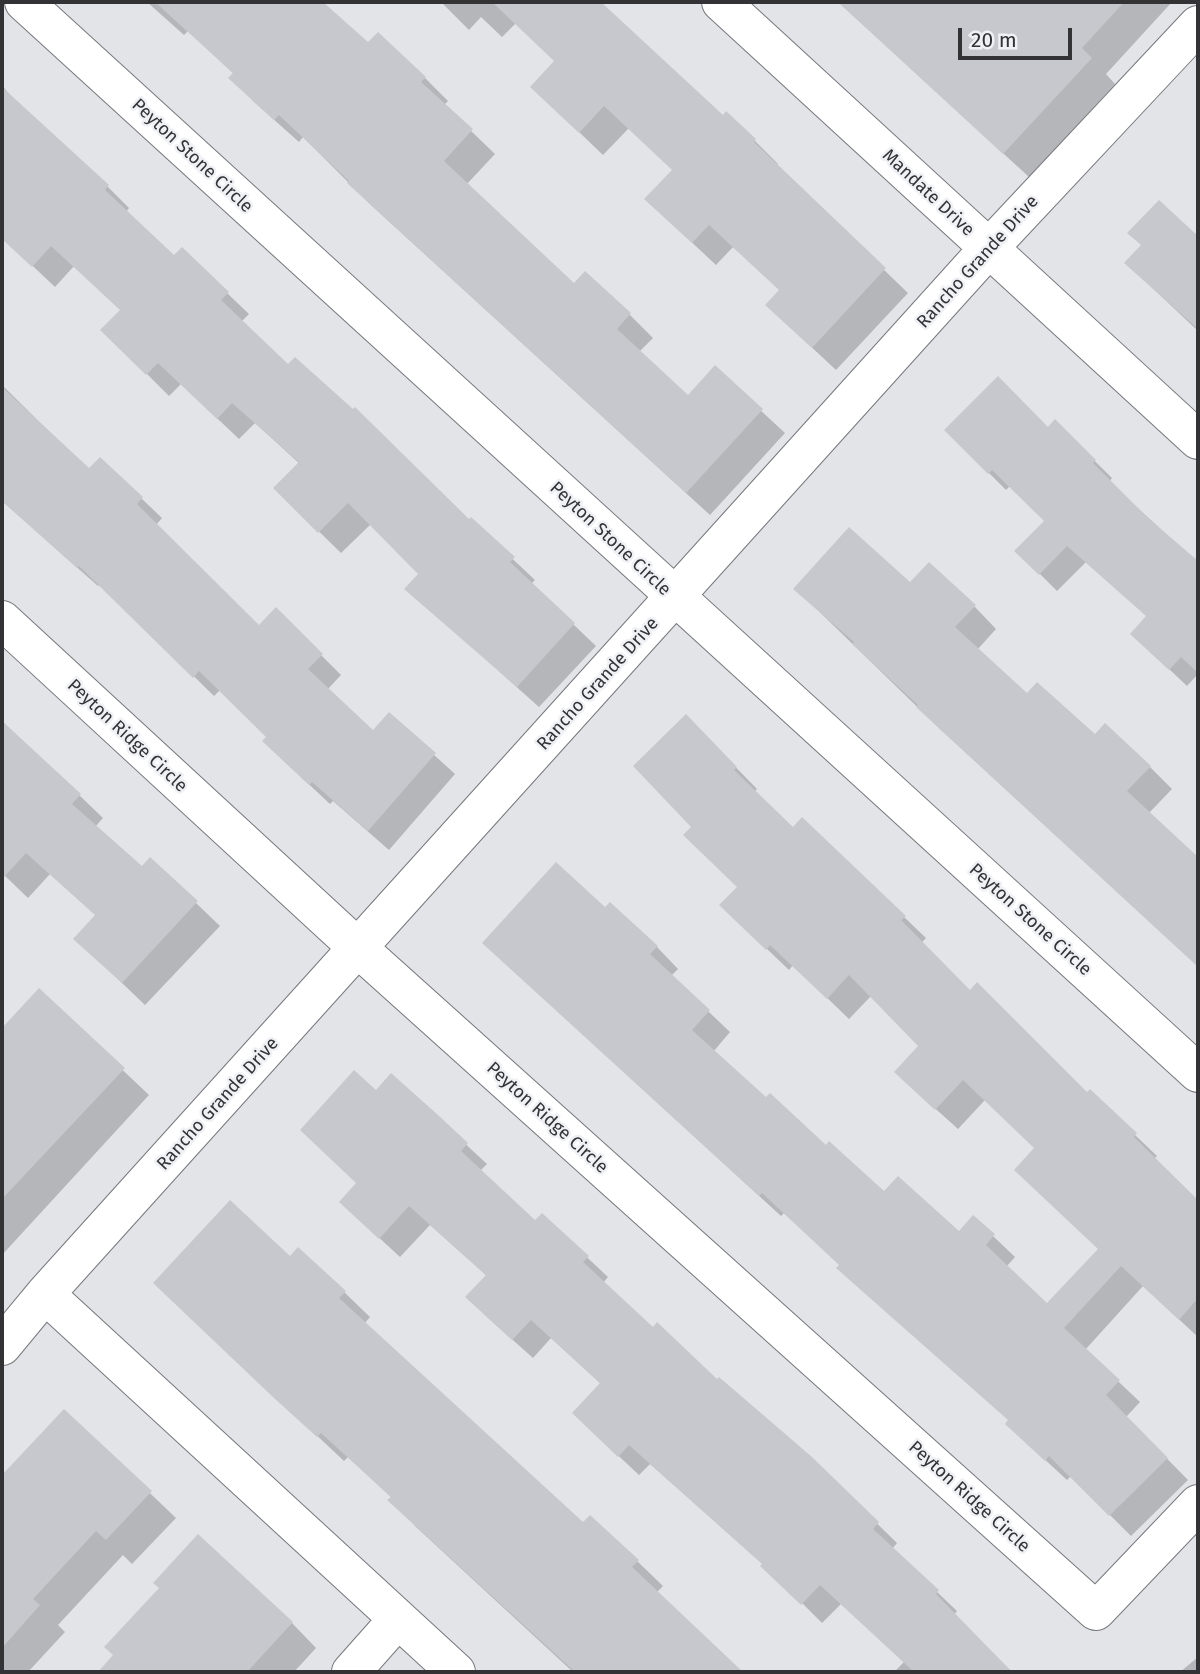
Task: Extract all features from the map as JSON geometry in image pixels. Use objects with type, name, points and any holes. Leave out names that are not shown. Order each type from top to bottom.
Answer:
[{"type":"street","name":"Peyton Stone Circle","points":[[24,2],[675,599],[1198,1073]]},
{"type":"street","name":"Mandate Drive","points":[[721,2],[1198,440]]},
{"type":"street","name":"Rancho Grande Drive","points":[[2,1346],[45,1294],[989,248],[1198,25]]},
{"type":"street","name":"Peyton Ridge Circle","points":[[2,620],[359,949],[1096,1611],[1198,1504]]},
{"type":"street","points":[[45,1294],[456,1672]]},
{"type":"street","points":[[351,1672],[398,1619]]},
{"type":"building","points":[[155,2],[323,2],[368,42],[378,32],[426,77],[421,82],[473,129],[444,161],[574,283],[585,271],[631,313],[617,329],[688,395],[715,365],[763,409],[686,493],[347,183],[349,181],[279,115],[274,120],[228,78],[233,73]]},
{"type":"building","points":[[492,2],[601,2],[723,115],[726,111],[756,139],[754,142],[886,268],[812,348],[765,305],[779,290],[709,225],[692,243],[644,199],[672,170],[604,106],[579,133],[530,87],[554,61]]},
{"type":"building","points":[[838,2],[1124,2],[1082,48],[1092,58],[1003,154]]},
{"type":"building","points":[[2,87],[109,185],[105,190],[174,255],[182,247],[229,292],[221,300],[288,364],[295,357],[353,409],[355,407],[469,519],[471,517],[515,557],[510,562],[575,623],[517,687],[404,589],[418,574],[348,503],[318,533],[273,488],[299,462],[232,403],[217,419],[158,363],[146,375],[100,330],[120,310],[51,246],[32,267],[2,239]]},
{"type":"building","points":[[1159,200],[1198,236],[1198,329],[1124,263],[1141,245],[1127,233]]},
{"type":"building","points":[[998,376],[1048,427],[1055,419],[1096,460],[1093,463],[1148,518],[1198,561],[1198,673],[1181,657],[1169,670],[1130,634],[1146,616],[1067,546],[1039,575],[1014,551],[1044,521],[992,470],[988,474],[944,430]]},
{"type":"building","points":[[2,387],[89,468],[100,457],[143,497],[137,504],[259,625],[276,607],[323,654],[308,669],[373,730],[389,712],[436,753],[368,831],[312,782],[309,785],[262,741],[266,737],[199,671],[193,678],[79,566],[77,568],[2,501]]},
{"type":"building","points":[[849,527],[910,582],[929,562],[976,605],[955,627],[1027,693],[1037,682],[1095,734],[1105,723],[1151,766],[1127,791],[1198,857],[1198,967],[916,707],[918,705],[852,644],[854,642],[793,589]]},
{"type":"building","points":[[686,714],[737,767],[734,770],[793,827],[802,817],[906,916],[901,920],[970,990],[977,982],[1087,1092],[1090,1089],[1137,1133],[1134,1137],[1198,1200],[1198,1298],[1179,1320],[1121,1266],[1064,1328],[1120,1380],[1106,1395],[1168,1458],[1109,1516],[1049,1456],[1045,1461],[1005,1424],[1008,1420],[836,1268],[839,1265],[762,1193],[759,1196],[482,943],[556,862],[605,907],[610,902],[658,946],[650,954],[710,1010],[692,1030],[766,1097],[770,1093],[826,1145],[829,1141],[884,1191],[898,1176],[959,1231],[973,1215],[995,1234],[986,1245],[1047,1303],[1098,1249],[1014,1170],[1034,1148],[963,1080],[935,1110],[894,1072],[918,1046],[849,975],[827,999],[770,945],[766,950],[719,905],[737,887],[683,835],[691,827],[633,766]]},
{"type":"building","points":[[2,721],[81,794],[72,804],[142,866],[150,857],[198,901],[122,983],[73,939],[95,915],[26,853],[2,879]]},
{"type":"building","points":[[39,988],[125,1068],[2,1199],[2,1028]]},
{"type":"building","points":[[354,1070],[376,1090],[391,1073],[468,1143],[461,1151],[535,1220],[542,1213],[589,1256],[583,1262],[653,1327],[657,1322],[717,1379],[719,1377],[812,1457],[879,1522],[873,1529],[939,1590],[936,1594],[1012,1672],[914,1672],[820,1585],[801,1605],[760,1566],[762,1564],[629,1445],[618,1457],[572,1413],[600,1383],[531,1320],[512,1340],[465,1297],[486,1275],[409,1206],[379,1239],[339,1202],[356,1183],[300,1130]]},
{"type":"building","points":[[230,1200],[290,1256],[298,1247],[346,1291],[339,1298],[583,1522],[590,1515],[639,1560],[632,1567],[743,1672],[575,1672],[387,1500],[391,1497],[321,1433],[317,1437],[274,1398],[153,1283]]},
{"type":"building","points":[[64,1409],[152,1491],[106,1540],[96,1531],[33,1599],[40,1605],[2,1648],[2,1475]]},
{"type":"building","points":[[198,1534],[293,1622],[247,1672],[98,1672],[113,1655],[104,1647],[159,1588],[153,1583]]}]
